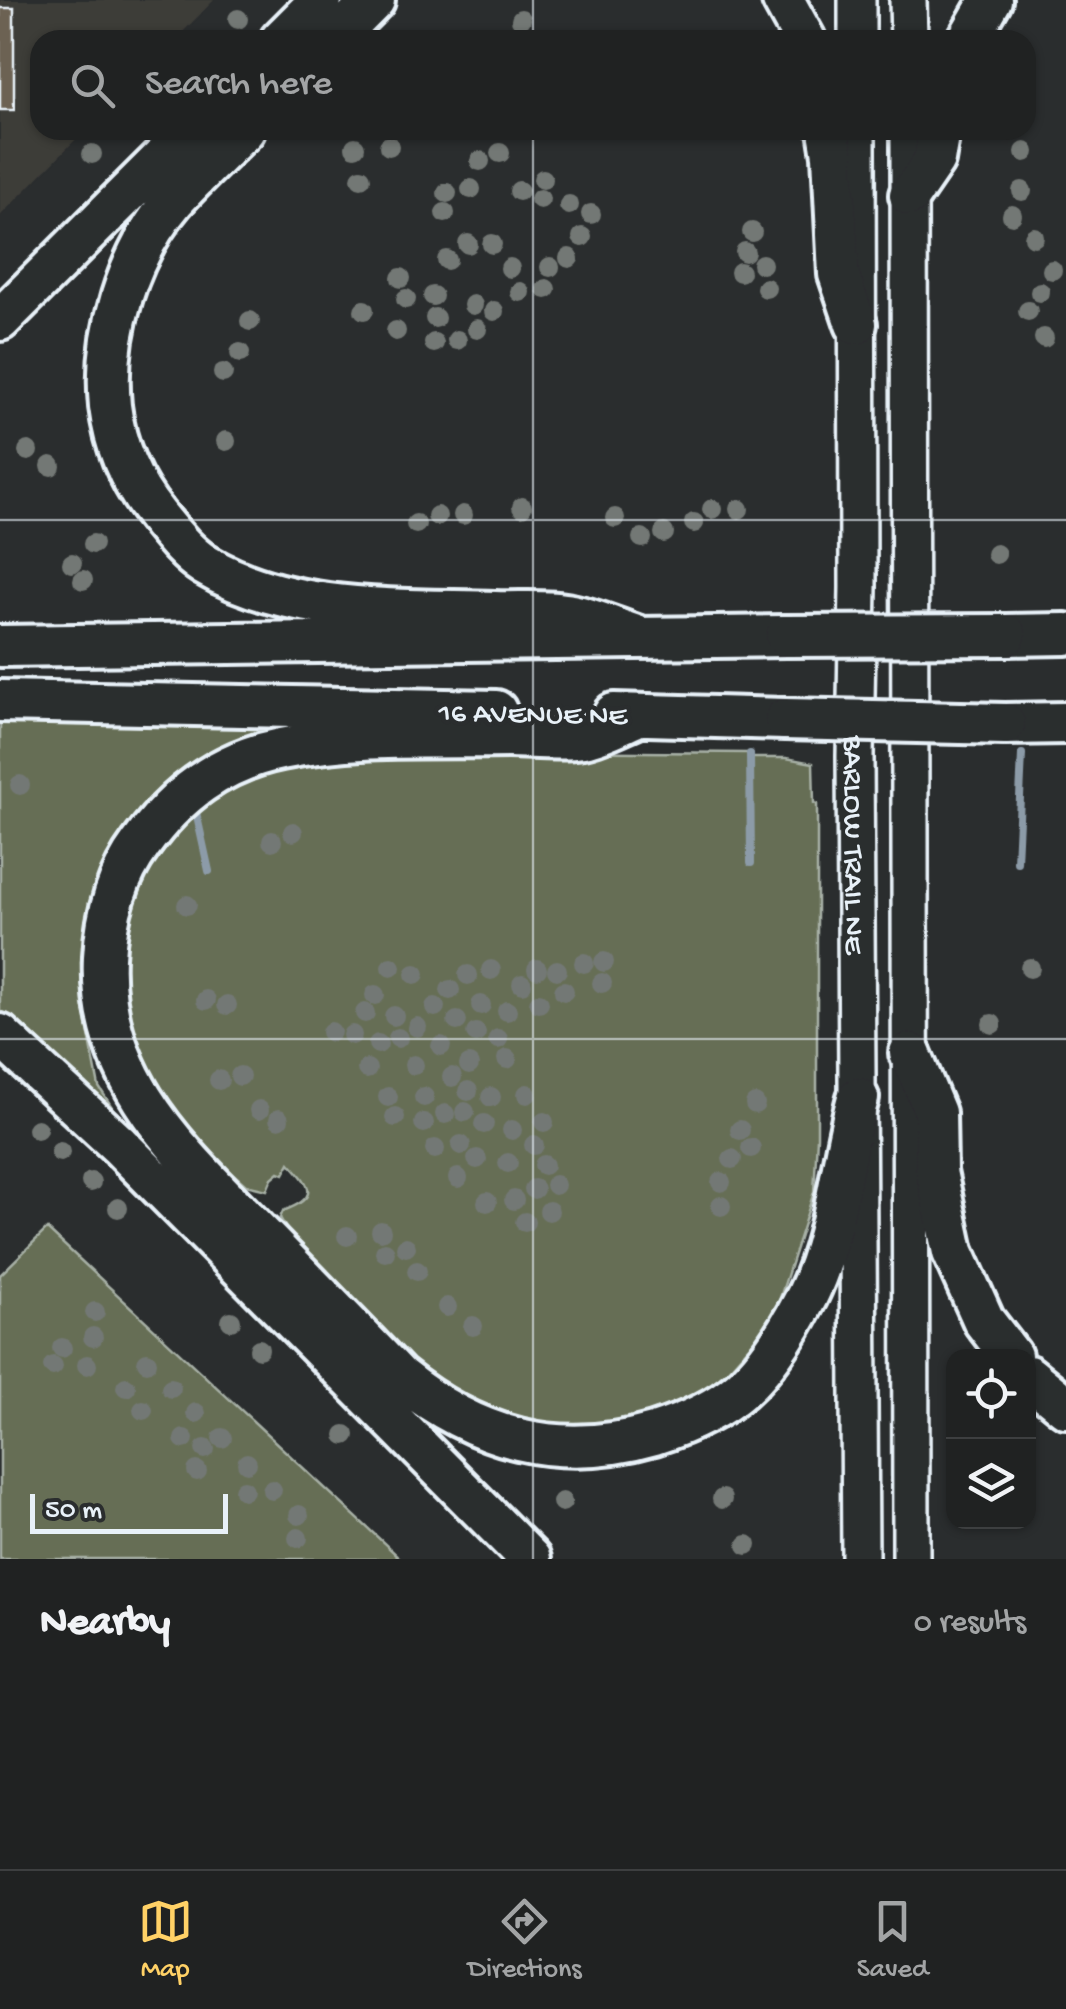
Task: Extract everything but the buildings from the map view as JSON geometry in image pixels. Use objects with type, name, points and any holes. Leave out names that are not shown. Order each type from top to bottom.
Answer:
[{"type":"highway","points":[[291,30],[321,0]]},
{"type":"highway","points":[[344,30],[374,0]]},
{"type":"highway","points":[[783,0],[800,30]]},
{"type":"highway","points":[[974,30],[991,0]]},
{"type":"highway","points":[[0,320],[181,140]]},
{"type":"highway","points":[[234,140],[172,203],[151,233],[122,298],[111,338],[107,376],[115,432],[134,485],[174,538],[202,563],[272,592],[323,602],[395,608],[570,614],[636,636]]},
{"type":"highway","points":[[831,140],[839,274],[856,324]]},
{"type":"highway","points":[[910,195],[934,160],[938,140]]},
{"type":"highway","points":[[0,646],[1066,634]]},
{"type":"highway","name":"16 AVENUE NE","points":[[0,701],[1066,723]]},
{"type":"highway","points":[[639,714],[584,736],[362,739],[279,749],[213,774],[182,795],[132,856],[116,889],[104,942],[106,1013],[127,1074],[144,1105],[189,1162],[424,1397],[448,1413],[504,1436],[533,1444],[588,1447],[683,1425],[740,1390],[766,1362],[806,1297],[822,1262],[858,1098]]},
{"type":"highway","points":[[0,1035],[108,1134],[530,1559]]},
{"type":"highway","points":[[910,1053],[935,1113],[936,1172],[953,1252],[964,1284],[984,1321],[1006,1349]]},
{"type":"highway","points":[[1036,1383],[1066,1407]]},
{"type":"main road","points":[[857,0],[857,30]]},
{"type":"main road","points":[[908,0],[908,30]]},
{"type":"main road","name":"BARLOW TRAIL NE","points":[[857,140],[858,588],[854,756],[860,1559]]},
{"type":"main road","name":"BARLOW TRAIL NE","points":[[910,140],[911,1559]]},
{"type":"shaded area","points":[[0,0],[214,0],[185,30],[30,30],[30,140],[75,140],[0,216]]},
{"type":"green space","points":[[0,719],[177,722],[222,728],[264,727],[266,733],[182,771],[143,808],[106,864],[96,888],[84,930],[83,1004],[99,1087],[119,1118],[0,1018]]},
{"type":"green space","points":[[424,750],[748,753],[748,758],[813,763],[817,804],[814,1192],[779,1301],[762,1331],[728,1370],[693,1399],[665,1411],[624,1423],[548,1425],[498,1414],[428,1379],[293,1247],[293,1239],[280,1218],[283,1211],[303,1201],[308,1190],[290,1163],[284,1174],[279,1172],[272,1178],[267,1190],[246,1185],[205,1149],[176,1115],[135,1042],[122,994],[123,946],[137,880],[183,813],[260,766]]},
{"type":"green space","points":[[47,1229],[401,1559],[0,1559],[0,1275]]},
{"type":"waterway","points":[[750,754],[751,863]]},
{"type":"waterway","points":[[1017,862],[1022,754]]},
{"type":"waterway","points":[[194,803],[209,871]]}]
